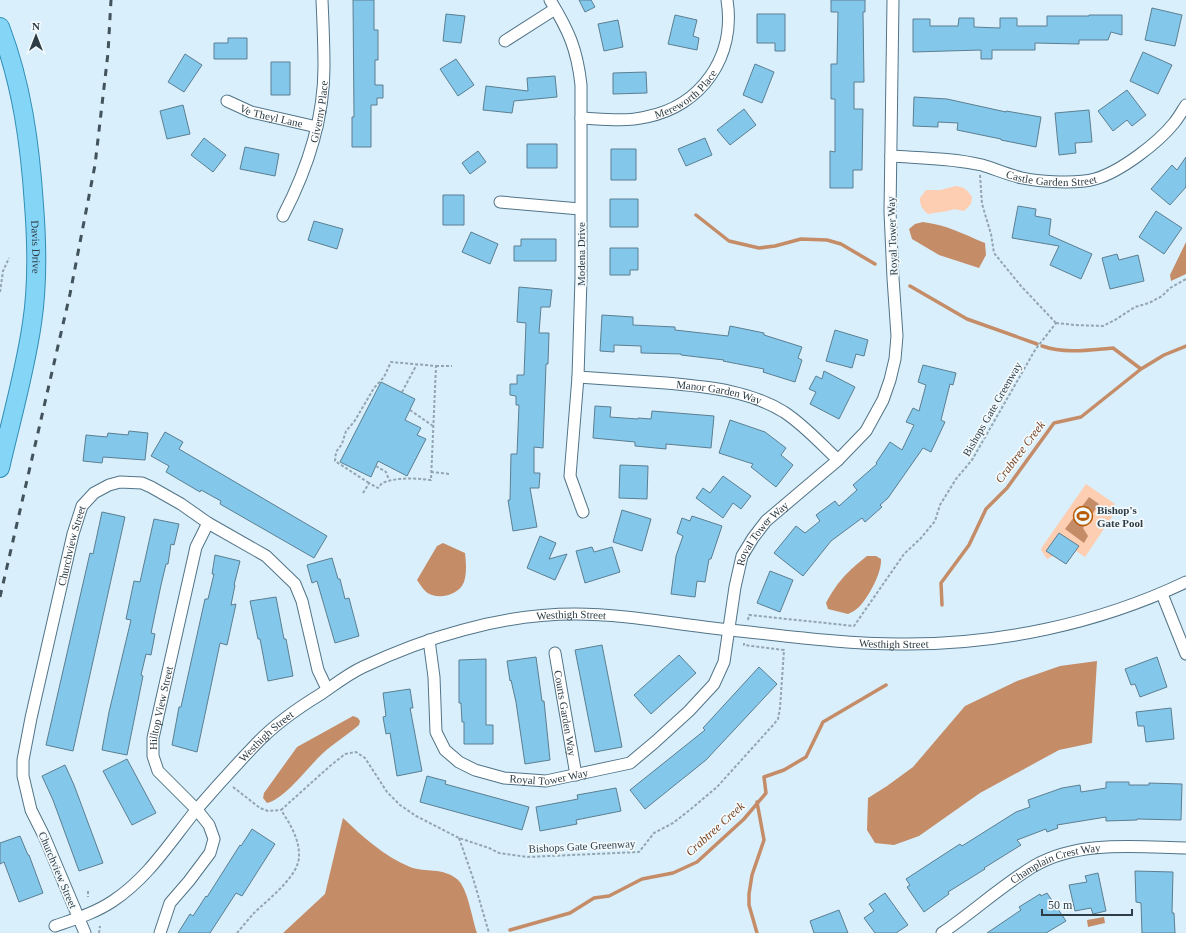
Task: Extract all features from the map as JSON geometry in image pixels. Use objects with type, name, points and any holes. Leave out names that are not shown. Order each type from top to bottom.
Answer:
[{"type":"main road","name":"Davis Drive","points":[[0,27],[17,79],[26,122],[32,165],[37,261],[32,322],[23,371],[0,468]]},
{"type":"street","name":"Giverny Place","points":[[283,216],[300,182],[317,127],[322,96],[324,68],[322,0]]},
{"type":"street","name":"Mereworth Place","points":[[582,118],[632,119],[645,117],[676,107],[690,98],[704,84],[718,64],[724,48],[728,32],[729,14],[726,0]]},
{"type":"street","name":"Royal Tower Way","points":[[429,640],[434,678],[436,732],[445,750],[458,762],[475,770],[504,778],[546,781],[630,763],[655,742],[714,684],[724,662],[734,587],[742,556],[766,521],[838,460],[866,431],[883,400],[890,380],[895,359],[897,336],[891,242],[894,0]]},
{"type":"street","name":"Modena Drive","points":[[552,4],[566,28],[576,54],[581,86],[581,278],[578,377],[570,476],[583,512]]},
{"type":"street","points":[[505,41],[552,4]]},
{"type":"street","name":"Ve Theyl Lane","points":[[227,101],[251,112],[317,127]]},
{"type":"street","name":"Castle Garden Street","points":[[891,156],[925,157],[982,165],[1024,178],[1066,182],[1095,179],[1116,169],[1147,149],[1175,123],[1186,105]]},
{"type":"street","points":[[500,202],[580,209]]},
{"type":"street","name":"Manor Garden Way","points":[[578,377],[690,385],[724,390],[754,397],[783,411],[798,422],[838,460]]},
{"type":"street","name":"Churchview Street","points":[[85,933],[44,836],[31,810],[23,776],[23,760],[56,605],[73,534],[82,506],[94,493],[109,485],[120,482],[142,483],[181,504],[208,523],[266,556],[295,584],[302,601],[318,670],[327,689]]},
{"type":"street","name":"Hilltop View Street","points":[[160,933],[170,903],[190,881],[210,853],[214,838],[210,825],[158,771],[153,756],[153,738],[196,548],[208,523]]},
{"type":"street","name":"Westhigh Street","points":[[56,926],[93,912],[114,900],[143,877],[172,843],[197,810],[258,741],[296,710],[361,668],[429,640],[496,622],[576,614],[671,622],[729,630],[860,643],[960,643],[995,639],[1045,629],[1114,610],[1162,594],[1186,582]]},
{"type":"street","points":[[1162,594],[1186,654]]},
{"type":"street","name":"Courts Garden Way","points":[[554,652],[576,775]]},
{"type":"street","name":"Champlain Crest Way","points":[[950,931],[1015,878],[1035,865],[1056,856],[1086,848],[1186,848]]},
{"type":"path","points":[[980,176],[982,204],[991,234],[994,253],[1021,286],[1056,323],[1075,326],[1103,326],[1135,307],[1149,303],[1162,296],[1170,288],[1186,279]]},
{"type":"path","points":[[0,292],[3,271],[9,258]]},
{"type":"path","name":"Bishops Gate Greenway","points":[[748,620],[749,615],[854,626],[904,554],[921,538],[935,521],[940,505],[952,485],[972,460],[1035,350],[1056,323]]},
{"type":"path","points":[[436,366],[431,480],[408,478],[389,480],[382,482],[378,488],[335,461],[336,452],[342,444],[346,431],[354,422],[374,388],[384,377],[391,362],[452,366]]},
{"type":"path","points":[[402,392],[417,364]]},
{"type":"path","points":[[410,410],[433,426]]},
{"type":"path","points":[[376,466],[386,472],[389,480]]},
{"type":"path","points":[[431,472],[450,474]]},
{"type":"path","points":[[364,493],[369,483]]},
{"type":"path","name":"Bishops Gate Greenway","points":[[281,810],[345,754],[356,752],[365,758],[386,792],[400,805],[416,816],[459,838],[499,853],[527,857],[639,852],[654,833],[673,823],[700,803],[717,787],[778,719],[784,650],[744,645]]},
{"type":"path","points":[[233,788],[260,808],[268,811],[281,810],[297,841],[299,857],[297,867],[288,880],[237,933]]},
{"type":"path","points":[[459,838],[473,878],[489,933]]},
{"type":"path","points":[[88,891],[88,897]]},
{"type":"path","points":[[99,933],[100,926]]},
{"type":"shaded area","points":[[956,186],[966,189],[972,197],[971,204],[964,211],[954,209],[928,214],[923,209],[920,198],[926,190],[940,190]]},
{"type":"shaded area","points":[[923,222],[932,223],[962,233],[985,243],[986,255],[979,268],[939,255],[912,239],[909,229],[915,224]]},
{"type":"shaded area","points":[[1186,242],[1186,274],[1171,281],[1170,275]]},
{"type":"shaded area","points":[[1086,484],[1115,504],[1110,511],[1114,514],[1085,557],[1076,551],[1066,564],[1053,556],[1047,559],[1041,550],[1042,547]]},
{"type":"shaded area","name":"Bishop's Gate Pool","points":[[1089,497],[1099,504],[1083,528],[1088,536],[1084,543],[1065,529]]},
{"type":"shaded area","points":[[443,543],[465,553],[466,575],[462,586],[455,592],[446,596],[437,596],[427,593],[417,580],[437,546]]},
{"type":"shaded area","points":[[867,556],[876,556],[881,559],[881,565],[874,585],[863,603],[857,609],[848,614],[828,609],[826,603],[839,583]]},
{"type":"shaded area","points":[[1097,661],[1092,743],[1059,750],[980,793],[919,836],[894,845],[875,843],[867,830],[868,798],[913,767],[965,706],[1017,681],[1060,666]]},
{"type":"shaded area","points":[[353,716],[358,718],[360,721],[359,725],[322,754],[289,789],[274,800],[267,803],[263,798],[264,793],[297,747]]},
{"type":"shaded area","points":[[343,818],[374,846],[400,863],[416,869],[446,873],[457,879],[461,883],[467,896],[477,933],[283,933],[325,894]]},
{"type":"shaded area","points":[[1104,917],[1105,923],[1088,927],[1087,920]]},
{"type":"building","points":[[353,0],[374,0],[374,30],[378,30],[378,60],[375,60],[375,85],[383,85],[383,98],[377,98],[377,105],[371,105],[371,147],[352,147],[352,117],[354,117]]},
{"type":"building","points":[[579,0],[591,0],[595,7],[585,12]]},
{"type":"building","points":[[831,0],[865,0],[865,12],[863,12],[864,82],[854,82],[854,109],[863,109],[862,170],[853,170],[853,188],[830,188],[830,151],[835,152],[835,99],[831,99],[831,64],[837,64],[838,12],[831,12]]},
{"type":"building","points":[[1152,8],[1182,15],[1175,46],[1145,40]]},
{"type":"building","points":[[446,14],[465,16],[461,43],[443,41]]},
{"type":"building","points":[[757,14],[785,14],[785,51],[775,51],[775,43],[757,43]]},
{"type":"building","points":[[675,15],[697,20],[693,36],[699,38],[697,50],[668,44]]},
{"type":"building","points":[[1122,15],[1122,35],[1111,32],[1108,40],[1079,40],[1079,44],[1035,43],[1035,50],[992,50],[992,59],[981,59],[981,50],[913,52],[913,19],[930,19],[930,26],[958,26],[959,18],[974,18],[974,27],[1000,28],[1000,18],[1017,18],[1017,26],[1047,26],[1047,16]]},
{"type":"building","points":[[618,20],[623,47],[604,51],[598,24]]},
{"type":"building","points":[[228,38],[247,38],[247,59],[214,59],[214,43],[228,43]]},
{"type":"building","points":[[1143,52],[1172,65],[1158,94],[1130,81]]},
{"type":"building","points":[[185,54],[202,65],[184,92],[168,82]]},
{"type":"building","points":[[456,59],[474,85],[458,96],[440,69]]},
{"type":"building","points":[[271,62],[290,62],[290,95],[271,95]]},
{"type":"building","points":[[755,64],[774,72],[762,103],[743,95]]},
{"type":"building","points":[[646,72],[647,93],[613,94],[613,73]]},
{"type":"building","points":[[555,76],[557,97],[514,101],[512,113],[483,110],[486,86],[528,91],[527,78]]},
{"type":"building","points":[[1127,90],[1146,115],[1132,126],[1127,120],[1113,131],[1098,111]]},
{"type":"building","points":[[914,97],[947,99],[1006,112],[1041,117],[1036,147],[957,130],[958,123],[938,122],[938,127],[913,126]]},
{"type":"building","points":[[183,105],[190,134],[167,139],[160,111]]},
{"type":"building","points":[[744,109],[756,125],[730,145],[717,130]]},
{"type":"building","points":[[1089,110],[1092,142],[1075,143],[1076,153],[1059,155],[1055,113]]},
{"type":"building","points":[[204,138],[226,155],[213,172],[191,155]]},
{"type":"building","points":[[705,138],[712,155],[686,166],[678,149]]},
{"type":"building","points":[[527,144],[557,144],[557,168],[527,168]]},
{"type":"building","points":[[245,147],[279,154],[275,176],[240,169]]},
{"type":"building","points":[[611,149],[636,149],[636,180],[611,180]]},
{"type":"building","points":[[478,151],[486,162],[470,174],[462,163]]},
{"type":"building","points":[[1186,157],[1186,187],[1170,205],[1151,189],[1172,165],[1177,170]]},
{"type":"building","points":[[443,195],[464,195],[464,225],[443,225]]},
{"type":"building","points":[[610,199],[638,199],[638,227],[610,227]]},
{"type":"building","points":[[1018,206],[1036,209],[1035,216],[1051,219],[1049,235],[1092,254],[1081,279],[1050,265],[1059,246],[1012,238]]},
{"type":"building","points":[[1156,211],[1182,228],[1164,254],[1139,237]]},
{"type":"building","points":[[314,221],[343,229],[337,249],[308,240]]},
{"type":"building","points":[[471,232],[498,244],[490,264],[462,252]]},
{"type":"building","points":[[521,239],[556,239],[556,261],[514,261],[514,246],[521,246]]},
{"type":"building","points":[[610,248],[638,248],[638,270],[630,270],[630,275],[610,275]]},
{"type":"building","points":[[1117,254],[1119,260],[1138,255],[1144,281],[1110,289],[1102,258]]},
{"type":"building","points":[[519,287],[552,290],[550,307],[541,307],[539,333],[549,333],[548,364],[546,364],[543,448],[534,447],[534,473],[540,473],[539,488],[530,488],[537,527],[513,531],[508,500],[510,500],[511,454],[517,454],[519,405],[516,405],[516,396],[510,395],[510,384],[517,384],[517,375],[524,375],[526,323],[517,322]]},
{"type":"building","points":[[602,315],[633,317],[633,325],[675,327],[675,330],[728,336],[730,326],[764,333],[764,335],[802,347],[798,358],[802,360],[795,382],[763,372],[764,369],[723,361],[724,360],[681,354],[641,353],[641,346],[614,345],[614,352],[600,351]]},
{"type":"building","points":[[835,330],[868,340],[864,356],[856,354],[852,368],[826,361]]},
{"type":"building","points":[[923,365],[956,373],[953,385],[950,384],[941,420],[945,422],[931,452],[923,448],[888,498],[880,505],[882,507],[865,522],[862,518],[831,541],[803,576],[774,553],[796,526],[805,533],[820,521],[816,515],[835,501],[839,506],[857,490],[853,485],[877,464],[876,463],[890,442],[902,450],[914,425],[906,422],[913,408],[919,411],[926,385],[918,382]]},
{"type":"building","points":[[824,371],[855,387],[839,419],[810,404],[816,392],[809,389],[816,376],[822,379]]},
{"type":"building","points":[[381,382],[415,399],[405,420],[421,428],[417,435],[426,439],[407,476],[378,461],[371,477],[340,462]]},
{"type":"building","points":[[595,406],[611,407],[610,417],[651,419],[652,411],[714,416],[711,448],[666,444],[666,449],[635,446],[635,442],[593,438]]},
{"type":"building","points":[[730,420],[765,432],[786,448],[781,455],[793,465],[776,487],[751,467],[753,464],[719,453]]},
{"type":"building","points":[[129,431],[148,433],[145,460],[103,457],[102,463],[83,461],[86,435],[107,437],[108,433],[128,435]]},
{"type":"building","points":[[165,432],[183,442],[179,449],[327,536],[314,558],[220,504],[221,501],[201,490],[200,492],[166,472],[169,466],[151,456]]},
{"type":"building","points":[[620,465],[648,466],[647,499],[619,498]]},
{"type":"building","points":[[723,476],[751,496],[741,509],[733,503],[723,518],[696,498],[703,488],[710,493]]},
{"type":"building","points":[[622,510],[651,519],[642,551],[613,542]]},
{"type":"building","points":[[102,512],[125,517],[73,751],[46,745],[90,553],[93,554]]},
{"type":"building","points":[[692,516],[722,526],[711,559],[709,559],[705,582],[697,581],[695,597],[671,594],[676,556],[683,536],[677,533],[682,518],[690,521]]},
{"type":"building","points":[[154,519],[179,524],[174,545],[171,544],[168,564],[166,564],[161,585],[151,633],[155,634],[151,655],[146,654],[127,755],[102,750],[109,712],[131,620],[126,619],[134,581],[140,582]]},
{"type":"building","points":[[1059,533],[1079,546],[1066,564],[1046,551]]},
{"type":"building","points":[[540,536],[556,543],[549,559],[567,554],[555,580],[527,568]]},
{"type":"building","points":[[592,547],[594,552],[612,547],[620,572],[585,583],[576,551]]},
{"type":"building","points":[[215,555],[240,561],[231,605],[236,604],[227,645],[220,643],[197,752],[172,745],[179,707],[181,707],[205,599],[208,599],[214,574],[212,574]]},
{"type":"building","points":[[332,558],[338,579],[340,579],[345,599],[349,598],[359,636],[335,643],[317,581],[312,583],[307,565]]},
{"type":"building","points":[[770,571],[793,580],[780,612],[757,603]]},
{"type":"building","points":[[276,597],[293,676],[268,681],[260,639],[258,639],[250,601]]},
{"type":"building","points":[[602,645],[622,747],[595,752],[575,650]]},
{"type":"building","points":[[679,655],[696,673],[651,714],[634,695]]},
{"type":"building","points":[[536,657],[542,701],[544,701],[550,760],[525,764],[516,702],[511,680],[510,681],[507,661]]},
{"type":"building","points":[[1157,657],[1167,687],[1140,697],[1135,684],[1131,685],[1125,669]]},
{"type":"building","points":[[486,659],[486,725],[493,725],[493,744],[464,744],[464,722],[462,722],[461,703],[459,703],[459,660]]},
{"type":"building","points":[[759,667],[777,684],[706,760],[645,809],[630,790],[705,730],[703,728]]},
{"type":"building","points":[[410,689],[413,708],[410,708],[422,771],[397,776],[390,733],[386,734],[383,717],[386,716],[383,693]]},
{"type":"building","points":[[1171,708],[1174,739],[1146,742],[1144,726],[1138,726],[1136,712]]},
{"type":"building","points":[[127,759],[156,813],[132,825],[103,771]]},
{"type":"building","points":[[65,765],[103,863],[79,871],[53,800],[42,776]]},
{"type":"building","points":[[427,776],[446,781],[445,784],[529,807],[522,830],[420,802]]},
{"type":"building","points":[[1106,782],[1129,782],[1129,785],[1149,785],[1149,783],[1182,784],[1181,820],[1137,819],[1106,821],[1106,817],[1057,825],[1058,828],[1047,832],[1046,829],[1017,840],[1021,845],[948,892],[949,894],[924,912],[907,887],[910,885],[906,879],[960,844],[962,846],[1016,812],[1030,807],[1028,800],[1062,788],[1080,785],[1081,792],[1106,788]]},
{"type":"building","points":[[616,788],[621,811],[576,820],[577,824],[540,831],[536,807],[578,799],[577,795]]},
{"type":"building","points":[[252,829],[275,844],[242,896],[236,893],[210,933],[178,933],[190,914],[193,916],[206,896],[207,897]]},
{"type":"building","points":[[20,836],[29,855],[43,893],[19,902],[4,862],[0,864],[0,843]]},
{"type":"building","points":[[1135,871],[1173,872],[1172,913],[1174,913],[1175,933],[1142,933],[1141,903],[1136,902]]},
{"type":"building","points":[[1098,873],[1106,911],[1093,914],[1091,908],[1075,911],[1069,885],[1087,882],[1085,876]]},
{"type":"building","points":[[885,893],[908,925],[896,933],[875,933],[864,918],[874,911],[869,904]]},
{"type":"building","points":[[1047,893],[1066,921],[1046,933],[987,933],[1021,910],[1019,907],[1040,894],[1041,896]]},
{"type":"building","points":[[839,910],[848,933],[814,933],[810,921]]},
{"type":"waterway","points":[[696,215],[729,241],[759,248],[775,246],[801,239],[827,240],[841,244],[875,264]]},
{"type":"waterway","points":[[910,286],[967,319],[1037,344]]},
{"type":"waterway","points":[[1042,346],[1068,351],[1113,348],[1141,369]]},
{"type":"waterway","name":"Crabtree Creek","points":[[942,605],[941,583],[969,545],[986,509],[1007,488],[1054,423],[1081,417],[1141,369],[1164,355],[1186,346]]},
{"type":"waterway","name":"Crabtree Creek","points":[[510,930],[570,913],[594,898],[609,896],[642,879],[673,873],[697,862],[744,819],[766,793],[764,777],[784,770],[806,757],[823,722],[886,685]]},
{"type":"waterway","points":[[757,802],[764,840],[752,875],[749,905],[757,933]]},
{"type":"railway","points":[[0,597],[70,294],[95,165],[108,53],[111,0]]},
{"type":"place","name":"Bishop's Gate Pool","points":[[1083,516]]}]
